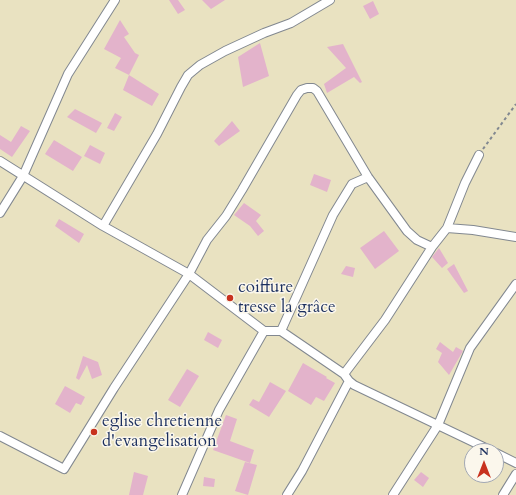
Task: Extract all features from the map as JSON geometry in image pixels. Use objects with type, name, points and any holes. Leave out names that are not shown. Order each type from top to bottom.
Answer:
[{"type":"street","points":[[0,213],[23,176],[68,74],[115,0]]},
{"type":"street","points":[[103,226],[157,134],[180,87],[188,75],[200,66],[225,52],[264,33],[291,23],[330,0]]},
{"type":"street","points":[[0,436],[64,469],[114,388],[189,274],[207,240],[226,216],[301,90],[313,88],[317,91],[368,177],[407,231],[417,240],[432,247]]},
{"type":"street","points":[[287,495],[302,471],[346,378],[432,247],[447,228],[465,183],[479,155]]},
{"type":"street","points":[[0,161],[103,226],[189,274],[264,331],[281,331],[354,385],[475,443]]},
{"type":"street","points":[[281,331],[333,215],[352,184],[368,177]]},
{"type":"street","points":[[447,228],[473,230],[516,237]]},
{"type":"street","points":[[393,495],[438,425],[470,348],[516,284]]},
{"type":"street","points":[[182,495],[219,410],[264,331]]},
{"type":"street","points":[[504,457],[516,463]]},
{"type":"street","points":[[503,495],[516,474]]},
{"type":"path","points":[[479,155],[516,104]]},
{"type":"building","points":[[169,0],[178,0],[185,10],[178,14]]},
{"type":"building","points":[[202,0],[225,0],[211,9]]},
{"type":"building","points":[[373,1],[379,14],[370,19],[363,6]]},
{"type":"building","points":[[120,20],[129,34],[124,37],[135,53],[139,55],[129,75],[115,68],[121,58],[104,49]]},
{"type":"building","points":[[260,43],[269,76],[243,87],[238,57]]},
{"type":"building","points":[[343,44],[362,82],[360,83],[354,77],[327,93],[324,84],[346,68],[327,47]]},
{"type":"building","points":[[129,75],[159,94],[152,106],[123,90]]},
{"type":"building","points":[[75,109],[102,123],[96,133],[67,117]]},
{"type":"building","points":[[115,113],[122,117],[114,131],[107,128]]},
{"type":"building","points":[[232,121],[240,131],[219,146],[214,141]]},
{"type":"building","points":[[21,126],[30,131],[12,157],[0,149],[0,135],[11,142]]},
{"type":"building","points":[[54,140],[82,157],[73,171],[45,154]]},
{"type":"building","points":[[90,145],[105,153],[100,164],[84,156]]},
{"type":"building","points":[[314,174],[331,180],[327,192],[310,185]]},
{"type":"building","points":[[244,203],[261,215],[256,221],[264,231],[258,236],[250,226],[234,215]]},
{"type":"building","points":[[59,219],[84,234],[79,243],[55,226]]},
{"type":"building","points":[[384,231],[399,251],[375,269],[360,248]]},
{"type":"building","points":[[439,248],[448,263],[442,268],[432,257]]},
{"type":"building","points":[[454,264],[468,291],[464,293],[447,269]]},
{"type":"building","points":[[346,266],[355,268],[353,277],[341,274]]},
{"type":"building","points":[[208,332],[222,340],[218,348],[204,340]]},
{"type":"building","points":[[440,342],[453,352],[456,347],[463,351],[449,375],[438,362],[442,353],[436,349]]},
{"type":"building","points":[[83,356],[98,362],[102,375],[92,379],[87,365],[79,380],[76,378]]},
{"type":"building","points":[[303,363],[335,383],[324,401],[316,397],[311,405],[288,391]]},
{"type":"building","points":[[187,369],[199,376],[180,407],[168,400]]},
{"type":"building","points":[[270,382],[286,391],[269,417],[249,405],[253,399],[259,402]]},
{"type":"building","points":[[65,386],[85,397],[81,405],[76,403],[70,413],[55,404]]},
{"type":"building","points":[[226,415],[237,419],[230,441],[254,450],[250,463],[213,450]]},
{"type":"building","points":[[245,462],[257,465],[248,495],[235,491]]},
{"type":"building","points":[[134,472],[148,476],[143,495],[129,495]]},
{"type":"building","points":[[421,472],[429,478],[423,487],[414,480]]},
{"type":"building","points":[[204,477],[215,479],[214,487],[203,486]]},
{"type":"place","name":"coiffure tresse la grâce","points":[[230,298]]},
{"type":"place","name":"eglise chretienne d'evangelisation","points":[[94,432]]}]
